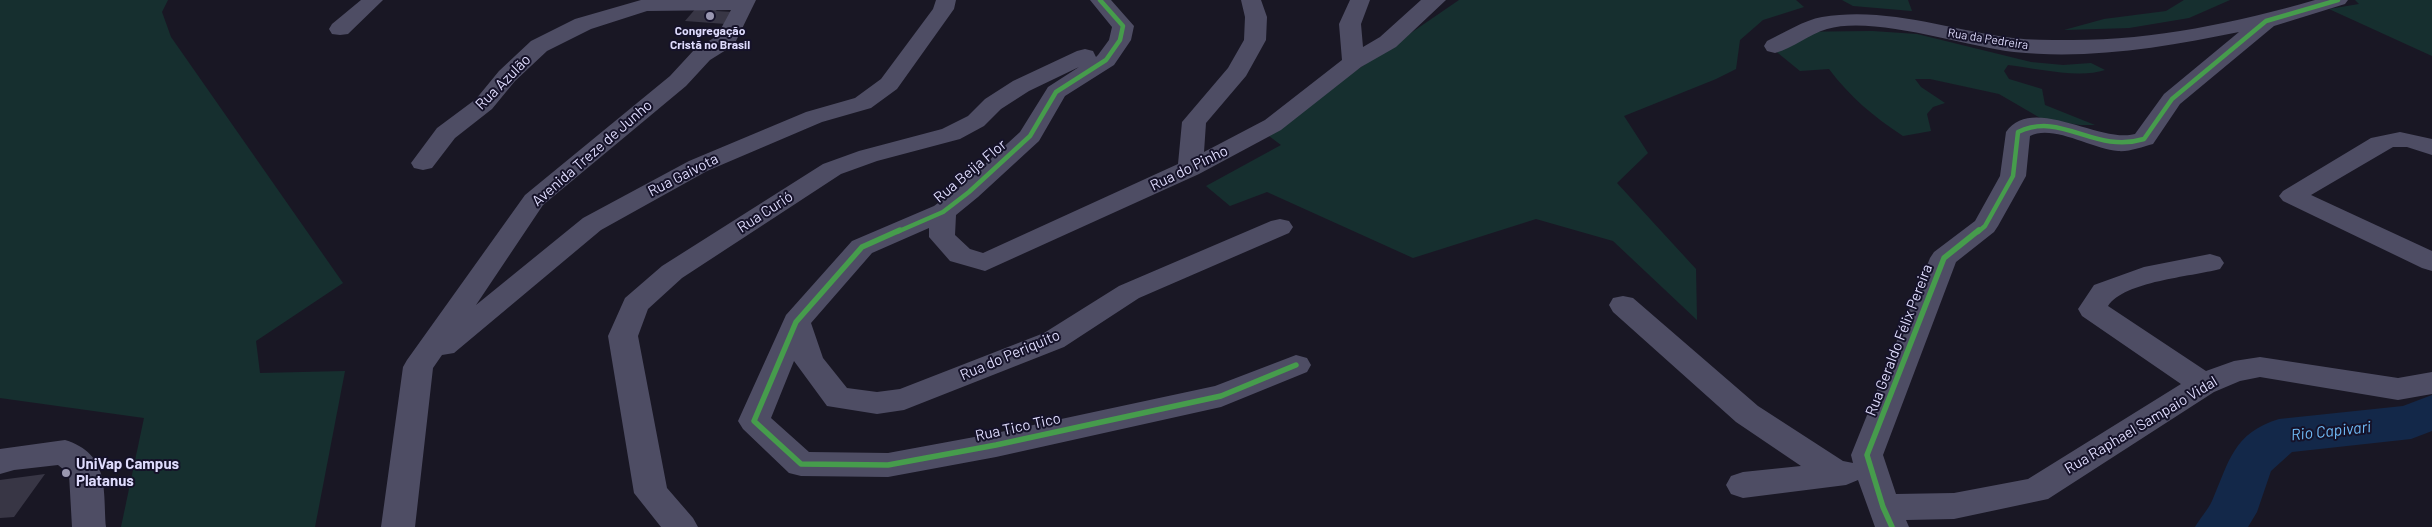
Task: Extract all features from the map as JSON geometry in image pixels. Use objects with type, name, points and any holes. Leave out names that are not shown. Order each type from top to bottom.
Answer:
[{"type":"street","points":[[340,29],[373,0]]},
{"type":"street","name":"Rua Gaivota","points":[[418,367],[592,224],[698,166],[814,117],[863,103],[889,84],[943,9],[946,0]]},
{"type":"street","points":[[1100,0],[1122,26],[1120,40]]},
{"type":"street","points":[[1190,169],[1194,122],[1238,71],[1255,40],[1256,17],[1251,0]]},
{"type":"street","points":[[1353,62],[1350,24],[1360,0]]},
{"type":"street","name":"Rua do Pinho","points":[[943,212],[942,237],[960,255],[985,262],[1190,169],[1272,125],[1353,62],[1388,42],[1431,2],[1436,0]]},
{"type":"street","name":"Rua Geraldo Félix Pereira","points":[[1888,517],[1868,454],[1944,258],[1985,226],[2013,176],[2018,132],[2028,126],[2047,125],[2112,144],[2144,139],[2172,99],[2266,21],[2338,0]]},
{"type":"street","name":"Avenida Treze de Junho","points":[[418,367],[534,200],[678,81],[702,55],[726,40],[745,1]]},
{"type":"street","name":"Rua Azulão","points":[[423,163],[446,133],[484,104],[507,76],[539,46],[583,24],[646,6],[745,1]]},
{"type":"street","name":"Rua da Pedreira","points":[[1775,46],[1822,23],[1851,20],[1888,22],[2014,45],[2067,47],[2155,42],[2266,21]]},
{"type":"street","name":"Rua Beija Flor","points":[[754,421],[796,322],[862,247],[943,212],[969,192],[1030,136],[1056,92],[1106,60],[1120,40]]},
{"type":"street","name":"Rua Curió","points":[[681,527],[652,493],[623,336],[635,305],[672,272],[832,169],[868,156],[951,134],[976,121],[993,104],[1020,86],[1120,40]]},
{"type":"street","points":[[2432,148],[2401,137],[2393,138],[2380,143],[2292,196],[2432,262]]},
{"type":"street","name":"Rua do Periquito","points":[[796,322],[809,361],[838,398],[877,402],[904,399],[1054,340],[1129,292],[1280,227]]},
{"type":"street","points":[[2203,384],[2092,309],[2104,291],[2144,276],[2210,263]]},
{"type":"street","points":[[1623,306],[1746,414],[1838,474]]},
{"type":"street","name":"Rua Tico Tico","points":[[754,421],[800,464],[888,465],[996,445],[1221,396],[1296,365]]},
{"type":"street","points":[[398,527],[418,367]]},
{"type":"street","name":"Rua Raphael Sampaio Vidal","points":[[1888,517],[2036,490],[2203,384],[2234,371],[2260,367],[2398,389],[2432,384]]},
{"type":"street","points":[[0,462],[10,458],[65,452],[85,469],[88,527]]},
{"type":"street","points":[[1743,486],[1872,469]]},
{"type":"green space","points":[[0,0],[168,0],[162,12],[171,37],[343,283],[256,341],[260,373],[345,371],[315,527],[121,527],[144,418],[0,398]]},
{"type":"green space","points":[[1459,0],[1796,0],[1804,7],[1763,20],[1740,40],[1736,69],[1624,116],[1648,153],[1617,183],[1696,269],[1697,320],[1613,241],[1536,219],[1413,258],[1267,192],[1230,206],[1206,186],[1281,145],[1265,133]]},
{"type":"green space","points":[[1842,0],[1908,0],[1912,11],[1853,6]]},
{"type":"green space","points":[[2184,0],[2230,0],[2189,18],[2129,28],[2064,30],[2104,19],[2166,11]]},
{"type":"green space","points":[[2355,0],[2432,0],[2432,56],[2329,9],[2359,4]]},
{"type":"green space","points":[[1872,31],[1917,34],[2031,62],[2063,65],[2091,63],[2105,70],[2070,73],[2008,65],[2004,71],[2009,79],[2042,89],[2045,105],[2095,125],[2080,125],[2042,119],[1999,94],[1930,79],[1915,79],[1921,87],[1945,103],[1933,107],[1927,114],[1931,131],[1903,136],[1863,106],[1845,89],[1829,69],[1800,71],[1773,49],[1770,41],[1787,32]]},
{"type":"building","name":"Congregação Cristã no Brasil","points":[[697,7],[718,8],[716,11],[734,12],[726,24],[685,21]]},
{"type":"building","points":[[45,474],[14,517],[0,518],[0,480]]},
{"type":"waterway","name":"Rio Capivari","points":[[2220,527],[2232,512],[2250,462],[2279,436],[2411,422],[2432,411]]},
{"type":"cycle path","points":[[1100,0],[1123,26],[1120,40],[1106,60],[1056,92],[1030,136],[969,192],[943,212],[862,247],[796,322],[754,421],[801,464],[888,465],[996,445],[1221,396],[1296,365]]},
{"type":"cycle path","points":[[1892,527],[1883,507],[1867,455],[1944,258],[1985,226],[2013,176],[2018,132],[2029,127],[2041,125],[2053,126],[2117,144],[2144,139],[2172,99],[2266,21],[2338,0]]},
{"type":"place","name":"Congregação Cristã no Brasil","points":[[710,16]]},
{"type":"place","name":"UniVap Campus Platanus","points":[[66,473]]}]
